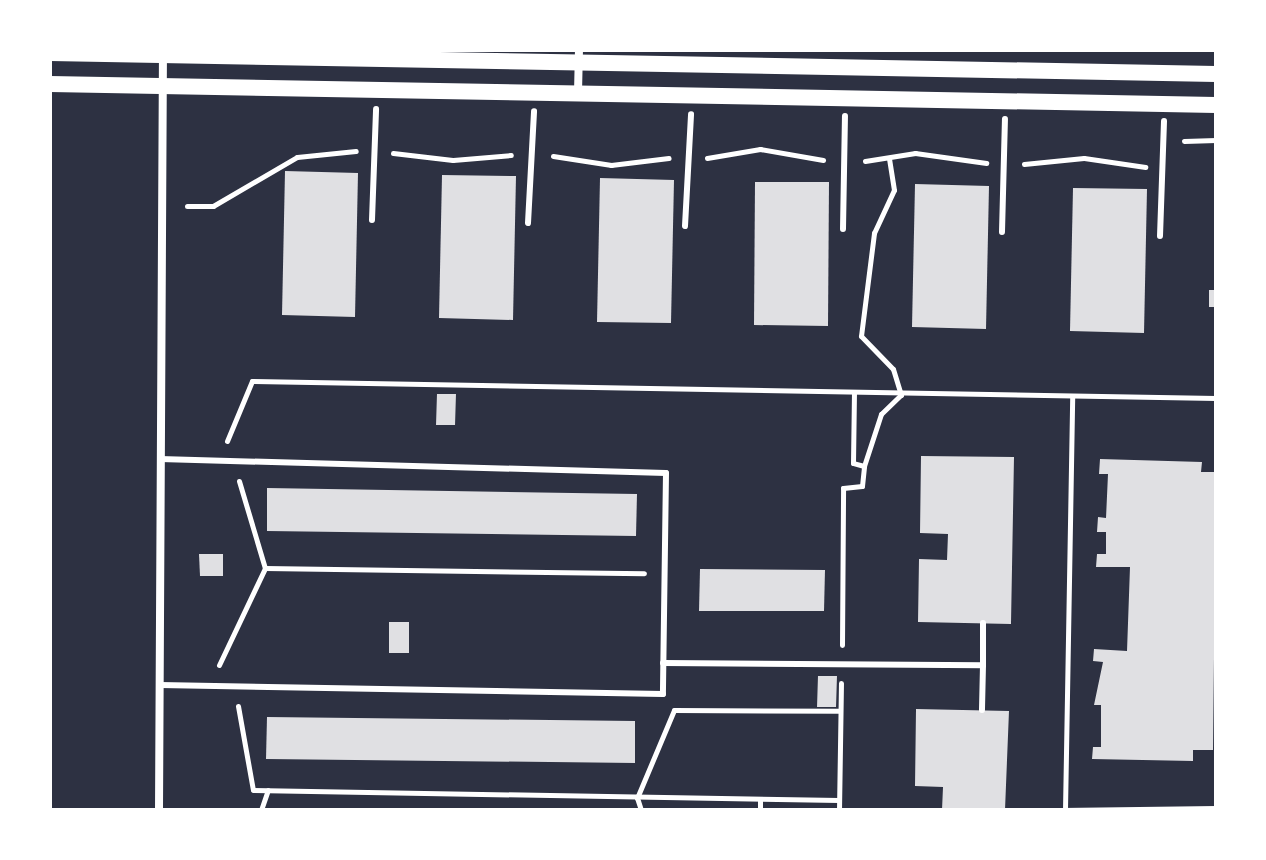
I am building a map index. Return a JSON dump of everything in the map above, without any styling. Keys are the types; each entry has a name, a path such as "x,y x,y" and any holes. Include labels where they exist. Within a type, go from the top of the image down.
{"main road":[{"path":"50,53 579,56 1216,74"},
{"path":"50,84 1216,105"}],"street":[{"path":"159,810 163,54"},
{"path":"578,93 579,56"}],"lane":[{"path":"372,220 376,109"},
{"path":"528,223 534,111"},
{"path":"685,226 691,114"},
{"path":"843,229 845,116"},
{"path":"1002,232 1005,119"},
{"path":"1160,236 1164,121"},
{"path":"160,459 666,473 663,694 160,685"},
{"path":"982,710 983,623"},
{"path":"663,663 983,665"}],"path":[{"path":"889,158 894,190 874,233 861,336 893,369 901,395"},
{"path":"219,461 252,381 901,395 1216,398"},
{"path":"854,393 853,463 864,466"},
{"path":"839,810 843,488 862,486 864,466 881,414 901,395"},
{"path":"1072,396 1063,808 1216,808"},
{"path":"208,686 265,568 233,461"},
{"path":"265,568 665,573"},
{"path":"235,687 253,790 839,800"},
{"path":"641,810 637,798 674,710 840,711"},
{"path":"261,810 268,790"},
{"path":"760,799 760,810"}],"building":[{"path":"285,171 358,173 355,317 282,315"},
{"path":"442,175 516,176 513,320 439,318"},
{"path":"600,178 674,180 671,323 597,322"},
{"path":"755,182 829,182 828,326 754,325"},
{"path":"915,184 989,186 986,329 912,327"},
{"path":"1073,188 1147,189 1144,333 1070,331"},
{"path":"1209,290 1216,290 1216,307 1209,307"},
{"path":"437,394 456,394 455,425 436,425"},
{"path":"921,456 1014,457 1011,624 918,622 919,559 947,560 948,534 920,533"},
{"path":"1100,459 1202,462 1201,472 1216,472 1213,750 1193,750 1193,761 1092,759 1093,747 1101,747 1101,705 1094,705 1103,662 1093,661 1094,649 1127,651 1130,567 1096,567 1097,554 1106,554 1106,532 1097,532 1098,517 1106,518 1108,474 1099,474"},
{"path":"267,488 637,494 636,536 267,531"},
{"path":"199,554 223,554 223,576 200,576"},
{"path":"700,569 825,570 824,611 699,611"},
{"path":"389,622 409,622 409,653 389,653"},
{"path":"818,676 837,676 836,707 817,707"},
{"path":"916,709 1009,711 1005,810 942,810 943,787 915,786"},
{"path":"267,717 635,721 635,763 266,759"}]}
